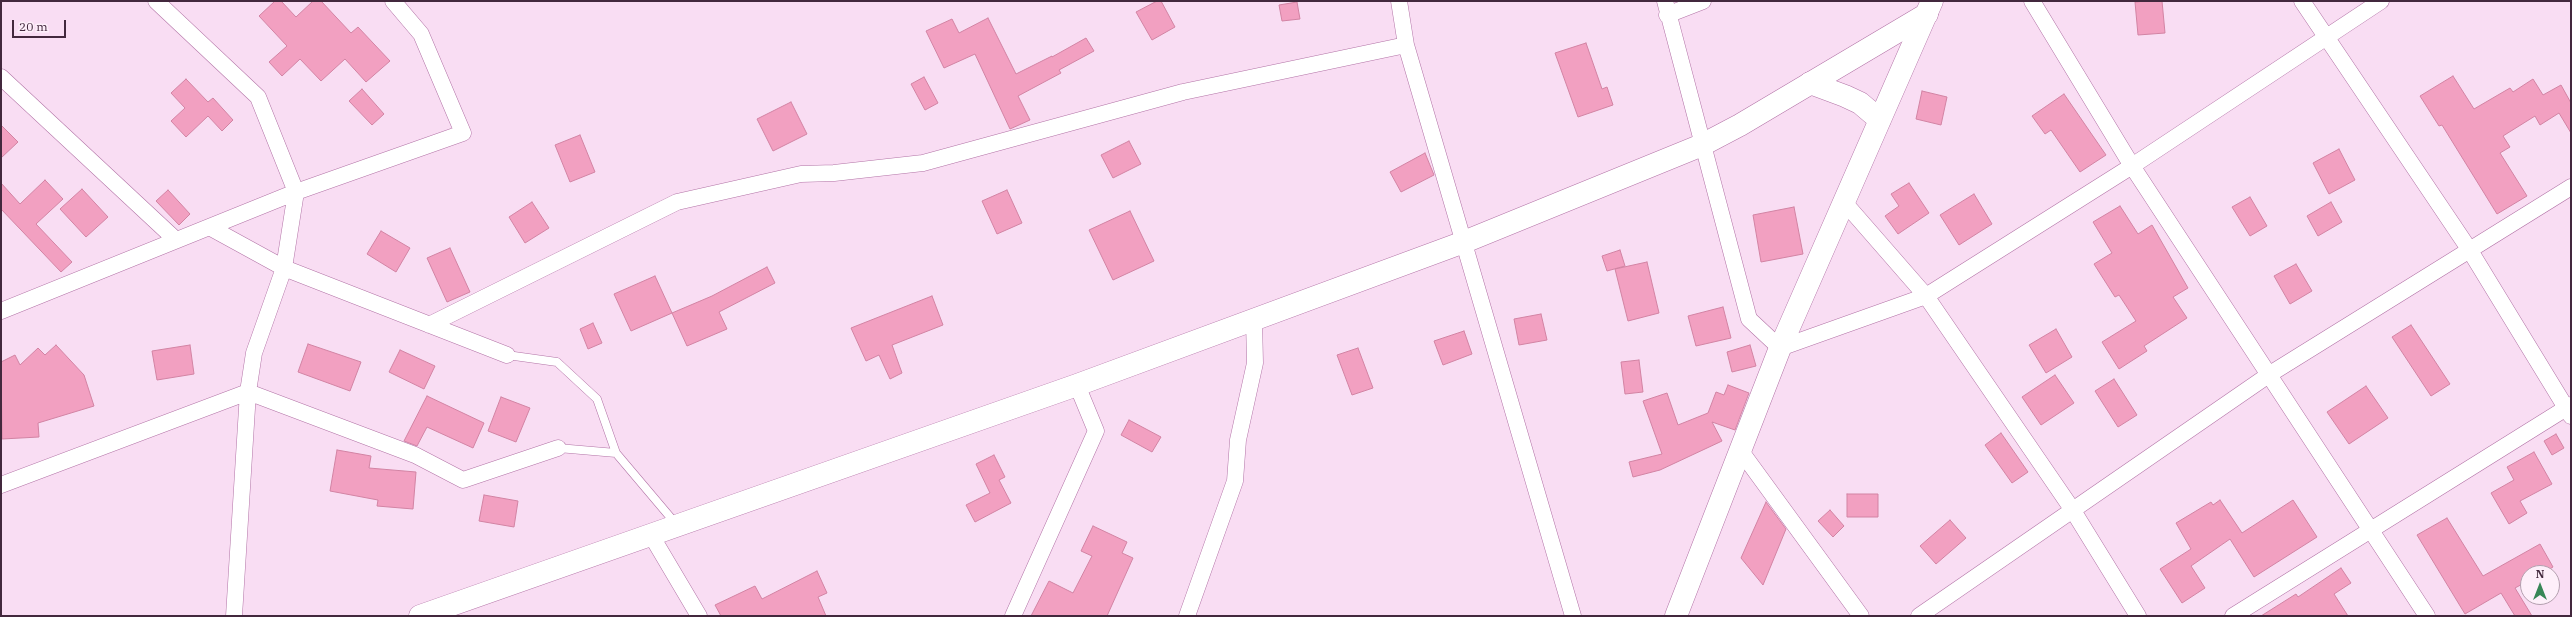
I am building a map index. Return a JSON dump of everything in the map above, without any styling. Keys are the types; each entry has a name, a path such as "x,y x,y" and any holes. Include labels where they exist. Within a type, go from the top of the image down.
{"main road":[{"path":"420,616 1077,385 1464,242 1702,146 1810,83 1929,7"},
{"path":"1676,616 1780,348 1929,7"},
{"path":"1810,83 1860,103 1880,120"}],"street":[{"path":"156,1 258,97 296,192 284,268 254,353 248,392 234,616"},
{"path":"1,311 176,240 211,228 296,192 463,133 421,34 393,1"},
{"path":"1399,1 1406,45 1573,616"},
{"path":"1703,1 1666,8 1749,319 1780,348 1926,296 2132,166 2381,1"},
{"path":"2032,1 2132,166 2270,374 2427,616"},
{"path":"2233,616 2570,410 2469,249 2302,1"},
{"path":"428,325 677,202 801,174 834,173 923,163 1183,92 1406,45"},
{"path":"1,77 176,240"},
{"path":"1919,616 2072,509 2270,374 2571,187"},
{"path":"1844,202 1926,296 2072,509 2138,616"},
{"path":"211,228 284,268 507,355"},
{"path":"1187,616 1235,481 1238,440 1255,363 1254,320"},
{"path":"1013,616 1096,432 1077,385"},
{"path":"1,485 248,392 415,455 463,480 558,448"},
{"path":"1740,450 1860,616"},
{"path":"651,535 700,616"}],"lane":[{"path":"507,355 557,362 597,399 616,453 678,526"},
{"path":"558,448 616,453"}],"building":[{"path":"275,1 281,1 296,17 313,1 321,1 351,33 358,27 390,61 366,82 345,59 321,81 300,59 282,76 269,62 287,46 259,16"},
{"path":"1157,1 1161,1 1175,27 1152,40 1136,12"},
{"path":"2162,1 2165,33 2138,35 2135,2"},
{"path":"1297,2 1300,19 1282,21 1279,5"},
{"path":"988,18 1016,74 1052,57 1086,38 1094,51 1059,70 1061,73 1018,96 1030,120 1010,129 975,54 944,68 926,31 952,19 959,33"},
{"path":"1586,43 1602,89 1607,87 1613,105 1578,117 1555,53"},
{"path":"2453,76 2474,109 2510,88 2513,92 2533,79 2543,95 2561,85 2571,103 2571,133 2559,113 2540,125 2535,116 2503,136 2510,147 2500,153 2527,196 2497,214 2442,125 2439,126 2420,96"},
{"path":"924,77 938,103 925,110 911,84"},
{"path":"186,79 208,102 213,98 233,120 222,131 208,116 186,137 171,121 185,108 171,93"},
{"path":"362,89 384,114 372,125 349,101"},
{"path":"1922,91 1947,97 1941,125 1916,119"},
{"path":"2064,94 2106,155 2080,172 2051,130 2045,134 2032,116"},
{"path":"791,102 807,134 773,151 757,119"},
{"path":"1,125 18,142 1,158"},
{"path":"580,135 595,172 570,182 555,145"},
{"path":"1129,141 1141,164 1113,178 1101,155"},
{"path":"2339,149 2355,180 2329,194 2313,163"},
{"path":"1425,153 1434,175 1401,192 1390,172"},
{"path":"45,180 63,199 36,224 72,262 61,272 1,209 1,183 20,204"},
{"path":"1909,183 1929,213 1898,234 1885,216 1899,206 1891,194"},
{"path":"82,189 108,217 86,237 60,209"},
{"path":"168,190 190,214 179,225 156,201"},
{"path":"1007,190 1022,223 997,234 982,201"},
{"path":"1974,194 1992,224 1959,245 1940,215"},
{"path":"2250,197 2267,226 2250,236 2232,207"},
{"path":"532,202 549,228 525,243 509,217"},
{"path":"2331,202 2342,222 2318,236 2307,216"},
{"path":"2120,206 2138,234 2152,225 2188,288 2173,297 2187,318 2144,346 2147,351 2119,369 2102,342 2136,321 2119,295 2115,297 2094,264 2112,253 2093,222"},
{"path":"1794,207 1803,254 1761,262 1753,215"},
{"path":"1130,211 1154,261 1113,280 1089,230"},
{"path":"381,231 410,248 396,272 367,254"},
{"path":"450,248 470,292 447,302 427,258"},
{"path":"1620,250 1625,266 1607,271 1602,256"},
{"path":"1647,262 1659,313 1628,321 1615,269"},
{"path":"2296,264 2312,291 2290,304 2274,276"},
{"path":"767,267 775,283 719,312 727,329 687,346 672,313 712,296"},
{"path":"655,276 672,313 631,331 614,294"},
{"path":"932,296 943,325 892,345 902,373 890,379 879,355 866,361 851,328"},
{"path":"1723,307 1731,338 1696,346 1688,316"},
{"path":"1541,314 1547,340 1519,345 1514,319"},
{"path":"593,323 602,343 588,349 580,329"},
{"path":"2411,325 2450,384 2431,396 2392,337"},
{"path":"2056,329 2072,357 2046,373 2029,345"},
{"path":"1464,331 1472,354 1443,365 1434,341"},
{"path":"308,344 361,362 350,391 298,372"},
{"path":"56,345 84,375 94,406 38,423 39,437 2,439 1,362 15,355 20,365 38,348 45,355"},
{"path":"190,345 194,374 157,380 152,351"},
{"path":"1750,345 1756,366 1732,372 1727,352"},
{"path":"1358,348 1373,388 1352,395 1337,355"},
{"path":"400,350 435,366 424,389 389,372"},
{"path":"1639,360 1643,392 1625,394 1621,362"},
{"path":"2055,375 2074,403 2041,425 2022,397"},
{"path":"2114,379 2137,415 2118,427 2095,391"},
{"path":"1728,385 1749,393 1735,430 1712,422 1722,441 1660,470 1633,477 1629,462 1662,454 1643,401 1667,393 1678,425 1708,413 1716,392 1724,395"},
{"path":"2366,386 2388,418 2349,444 2327,412"},
{"path":"427,396 484,423 473,448 427,427 417,446 404,441"},
{"path":"501,397 530,408 516,442 488,431"},
{"path":"1129,420 1161,437 1152,452 1121,435"},
{"path":"2001,433 2028,472 2012,483 1985,445"},
{"path":"2556,434 2564,448 2552,455 2544,441"},
{"path":"337,450 371,456 369,468 416,472 413,509 377,506 378,500 330,491"},
{"path":"2534,452 2552,484 2520,501 2527,513 2509,524 2491,493 2514,480 2507,467"},
{"path":"994,455 1005,477 999,480 1011,503 975,522 966,505 990,493 976,464"},
{"path":"1847,494 1878,494 1878,517 1847,517"},
{"path":"484,495 518,501 514,527 479,521"},
{"path":"2220,500 2242,533 2293,500 2317,537 2254,577 2230,539 2191,566 2205,588 2182,603 2160,569 2191,549 2176,523 2211,502 2213,505"},
{"path":"1766,502 1786,529 1763,585 1741,558"},
{"path":"1830,510 1844,526 1833,537 1818,521"},
{"path":"2447,518 2483,576 2540,544 2552,565 2520,565 2520,585 2515,588 2520,596 2520,605 2525,605 2532,616 2515,616 2501,593 2465,614 2417,535"},
{"path":"1950,520 1966,538 1936,564 1920,546"},
{"path":"1093,526 1127,542 1122,553 1133,558 1107,616 1031,616 1049,581 1073,593 1092,556 1081,551"},
{"path":"2341,568 2351,583 2334,594 2348,616 2261,616 2296,594 2298,597"},
{"path":"817,571 827,593 818,597 826,616 721,616 715,605 755,586 762,599"}]}
